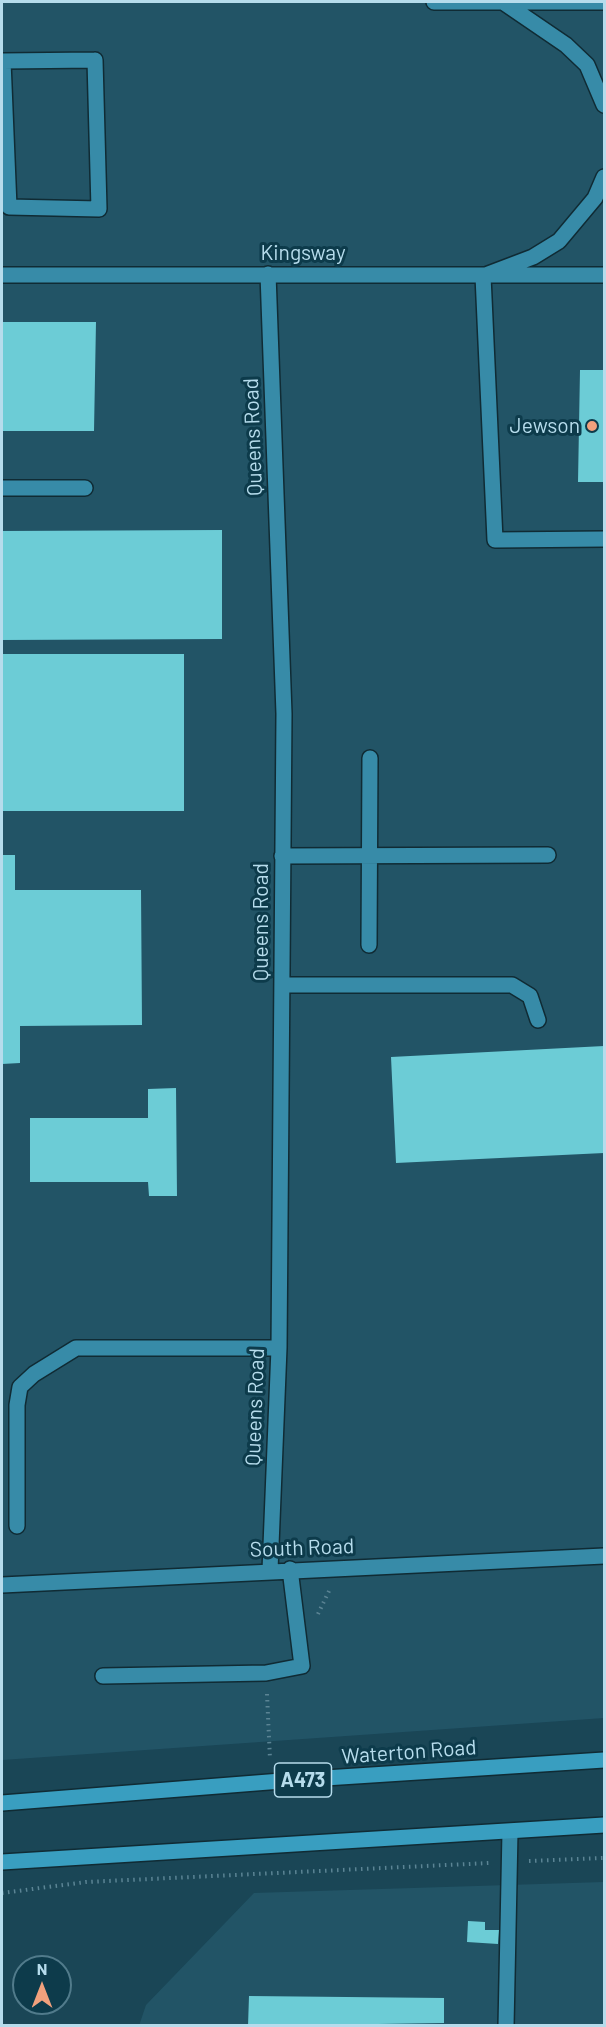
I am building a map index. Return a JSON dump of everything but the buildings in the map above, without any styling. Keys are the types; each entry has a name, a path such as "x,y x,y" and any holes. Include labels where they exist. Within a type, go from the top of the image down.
{"main road":[{"name":"Waterton Road","path":"2,1803 294,1780 604,1760"},
{"path":"2,1862 604,1826"}],"street":[{"path":"434,2 604,2"},
{"path":"503,2 566,45 587,65 599,88 604,105"},
{"path":"95,60 99,209 9,207 2,107 3,61 95,60"},
{"path":"604,177 596,198 559,242 532,257 483,276 495,540 604,539"},
{"name":"Queens Road","path":"268,274 284,714 279,1348 270,1570"},
{"name":"Kingsway","path":"2,275 604,276"},
{"path":"2,488 85,488"},
{"path":"369,945 370,758"},
{"path":"282,856 548,855"},
{"path":"282,985 512,985 530,996 538,1020"},
{"path":"17,1526 17,1405 20,1387 34,1374 76,1348 279,1348"},
{"name":"South Road","path":"2,1585 290,1569 604,1556"},
{"path":"103,1676 266,1672 302,1666 290,1569"},
{"path":"506,2025 510,1832"}],"path":[{"path":"319,1624 318,1613 330,1589 337,1586"},
{"path":"266,1672 270,1759"},
{"path":"2,1893 86,1882 604,1858"}],"shaded area":[{"path":"2,2 604,2 604,1718 2,1760"},
{"path":"604,1882 604,2025 139,2026 146,2005 254,1893"}],"place":[{"name":"Jewson","path":"592,426"}]}
